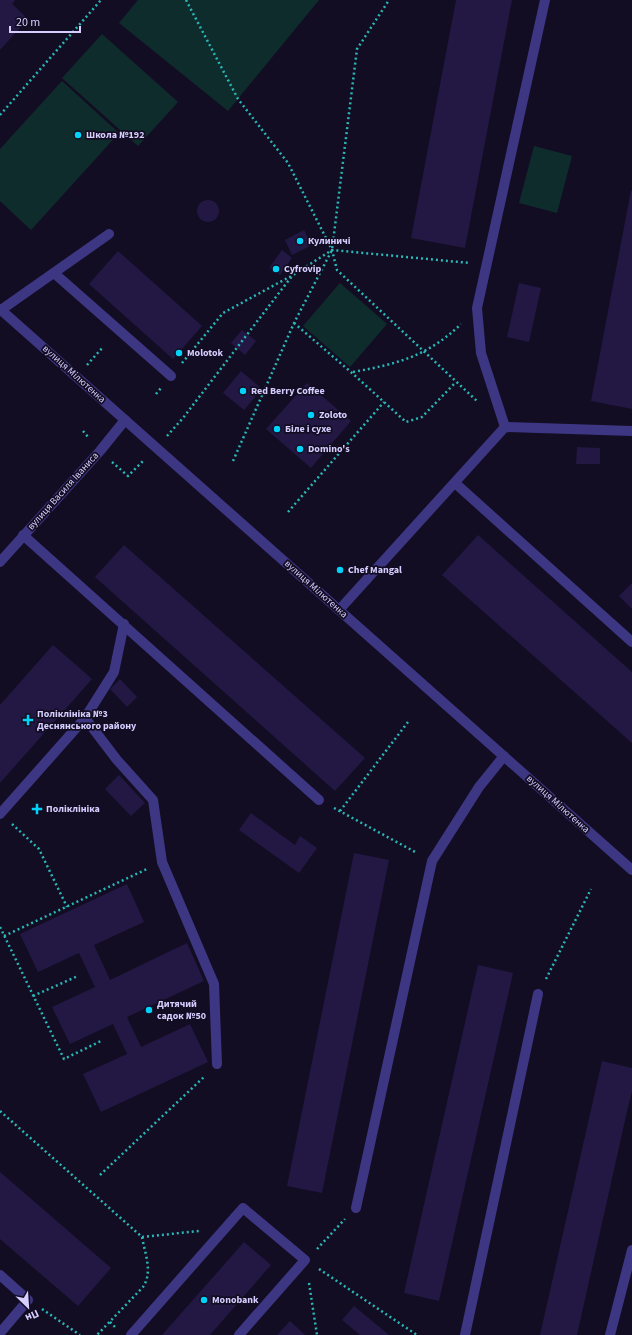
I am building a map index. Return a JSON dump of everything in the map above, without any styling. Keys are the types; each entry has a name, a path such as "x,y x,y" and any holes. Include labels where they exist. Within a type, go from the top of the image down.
{"street":[{"path":"505,427 481,352 477,308 544,0"},
{"path":"0,310 109,234"},
{"path":"54,273 171,376"},
{"name":"вулиця Мілютенка","path":"0,310 632,870"},
{"name":"вулиця Василя Іваниса","path":"0,562 100,451 125,420"},
{"path":"505,427 632,431"},
{"path":"339,610 505,427"},
{"path":"455,483 632,642"},
{"path":"23,535 319,800"},
{"path":"0,814 85,718 114,672 124,624"},
{"path":"85,718 117,760 153,800 162,862 214,984 217,1064"},
{"path":"356,1208 432,861 480,787 504,756"},
{"path":"465,1335 538,994"},
{"path":"131,1335 243,1208 305,1260 239,1335"},
{"path":"610,1335 632,1250"},
{"path":"0,1275 28,1300 0,1333"}],"path":[{"path":"0,115 101,0"},
{"path":"186,0 238,99 288,163 332,250 337,270 484,407"},
{"path":"233,461 294,323 332,250 357,49 389,0"},
{"path":"156,394 223,313 293,275 332,250 487,264"},
{"path":"183,418 293,275"},
{"path":"352,373 387,366 424,352 448,336 477,308"},
{"path":"294,323 406,422 422,417 456,382"},
{"path":"288,512 384,402"},
{"path":"340,811 408,722"},
{"path":"319,800 432,861"},
{"path":"0,814 39,849 67,907"},
{"path":"4,936 162,862"},
{"path":"538,994 591,889"},
{"path":"0,927 64,1059 101,1041"},
{"path":"33,996 78,976"},
{"path":"100,1175 217,1064"},
{"path":"0,1111 142,1237 148,1267 147,1280 97,1335"},
{"path":"305,1260 356,1208"},
{"path":"142,1237 225,1229"},
{"path":"305,1260 317,1335"},
{"path":"305,1260 417,1335"},
{"path":"28,1300 80,1335"}],"green space":[{"path":"138,0 319,0 228,111 119,23"},
{"path":"102,34 178,102 138,146 62,78"},
{"path":"62,81 119,133 31,230 0,201 0,149"},
{"path":"534,146 572,156 557,213 519,203"},
{"path":"340,283 387,324 350,367 303,326"}],"building":[{"path":"0,0 15,0 12,4 28,19 0,50"},
{"path":"456,0 512,0 465,248 411,238"},
{"path":"631,190 632,191 632,409 591,401"},
{"path":"208,200 216,203 219,211 216,219 208,222 200,219 197,211 200,203"},
{"path":"304,230 312,245 292,255 285,240"},
{"path":"282,250 292,258 280,275 269,268"},
{"path":"118,251 202,326 173,359 89,284"},
{"path":"519,283 541,288 529,342 507,337"},
{"path":"242,330 256,341 245,355 231,343"},
{"name":"Red Berry Coffee","path":"241,371 262,389 244,410 223,393"},
{"path":"307,383 351,421 311,468 266,429"},
{"path":"577,447 600,448 600,464 576,464"},
{"path":"478,535 632,672 632,743 442,575"},
{"path":"124,545 365,758 335,791 95,577"},
{"path":"632,583 632,609 619,596"},
{"name":"Поліклініка №3 Деснянського району","path":"53,645 92,679 0,783 0,705"},
{"path":"120,679 137,697 127,707 110,689"},
{"path":"119,775 145,803 131,816 105,789"},
{"path":"251,813 295,845 300,836 317,848 299,873 239,830"},
{"path":"354,853 389,860 322,1193 287,1186"},
{"path":"127,884 144,922 94,945 110,980 187,943 204,981 127,1017 141,1047 190,1024 208,1062 101,1112 83,1074 127,1054 113,1024 70,1044 52,1007 95,987 79,953 38,972 20,934"},
{"path":"478,965 513,973 439,1301 404,1293"},
{"path":"602,1061 632,1068 632,1091 577,1335 540,1335"},
{"path":"0,1172 111,1268 78,1306 0,1239"},
{"path":"244,1242 271,1265 210,1335 162,1335"},
{"path":"354,1306 389,1335 360,1335 342,1320"},
{"path":"290,1321 305,1335 277,1335"}],"place":[{"name":"Школа №192","path":"78,135"},
{"name":"Кулиничі","path":"300,241"},
{"name":"Cyfrovip","path":"276,269"},
{"name":"Molotok","path":"179,353"},
{"name":"Red Berry Coffee","path":"243,391"},
{"name":"Zoloto","path":"311,415"},
{"name":"Біле і сухе","path":"277,429"},
{"name":"Domino's","path":"300,449"},
{"name":"Chef Mangal","path":"340,570"},
{"name":"Поліклініка №3 Деснянського району","path":"28,720"},
{"name":"Поліклініка","path":"37,809"},
{"name":"Дитячий садок №50","path":"149,1010"},
{"name":"Monobank","path":"204,1300"}]}
